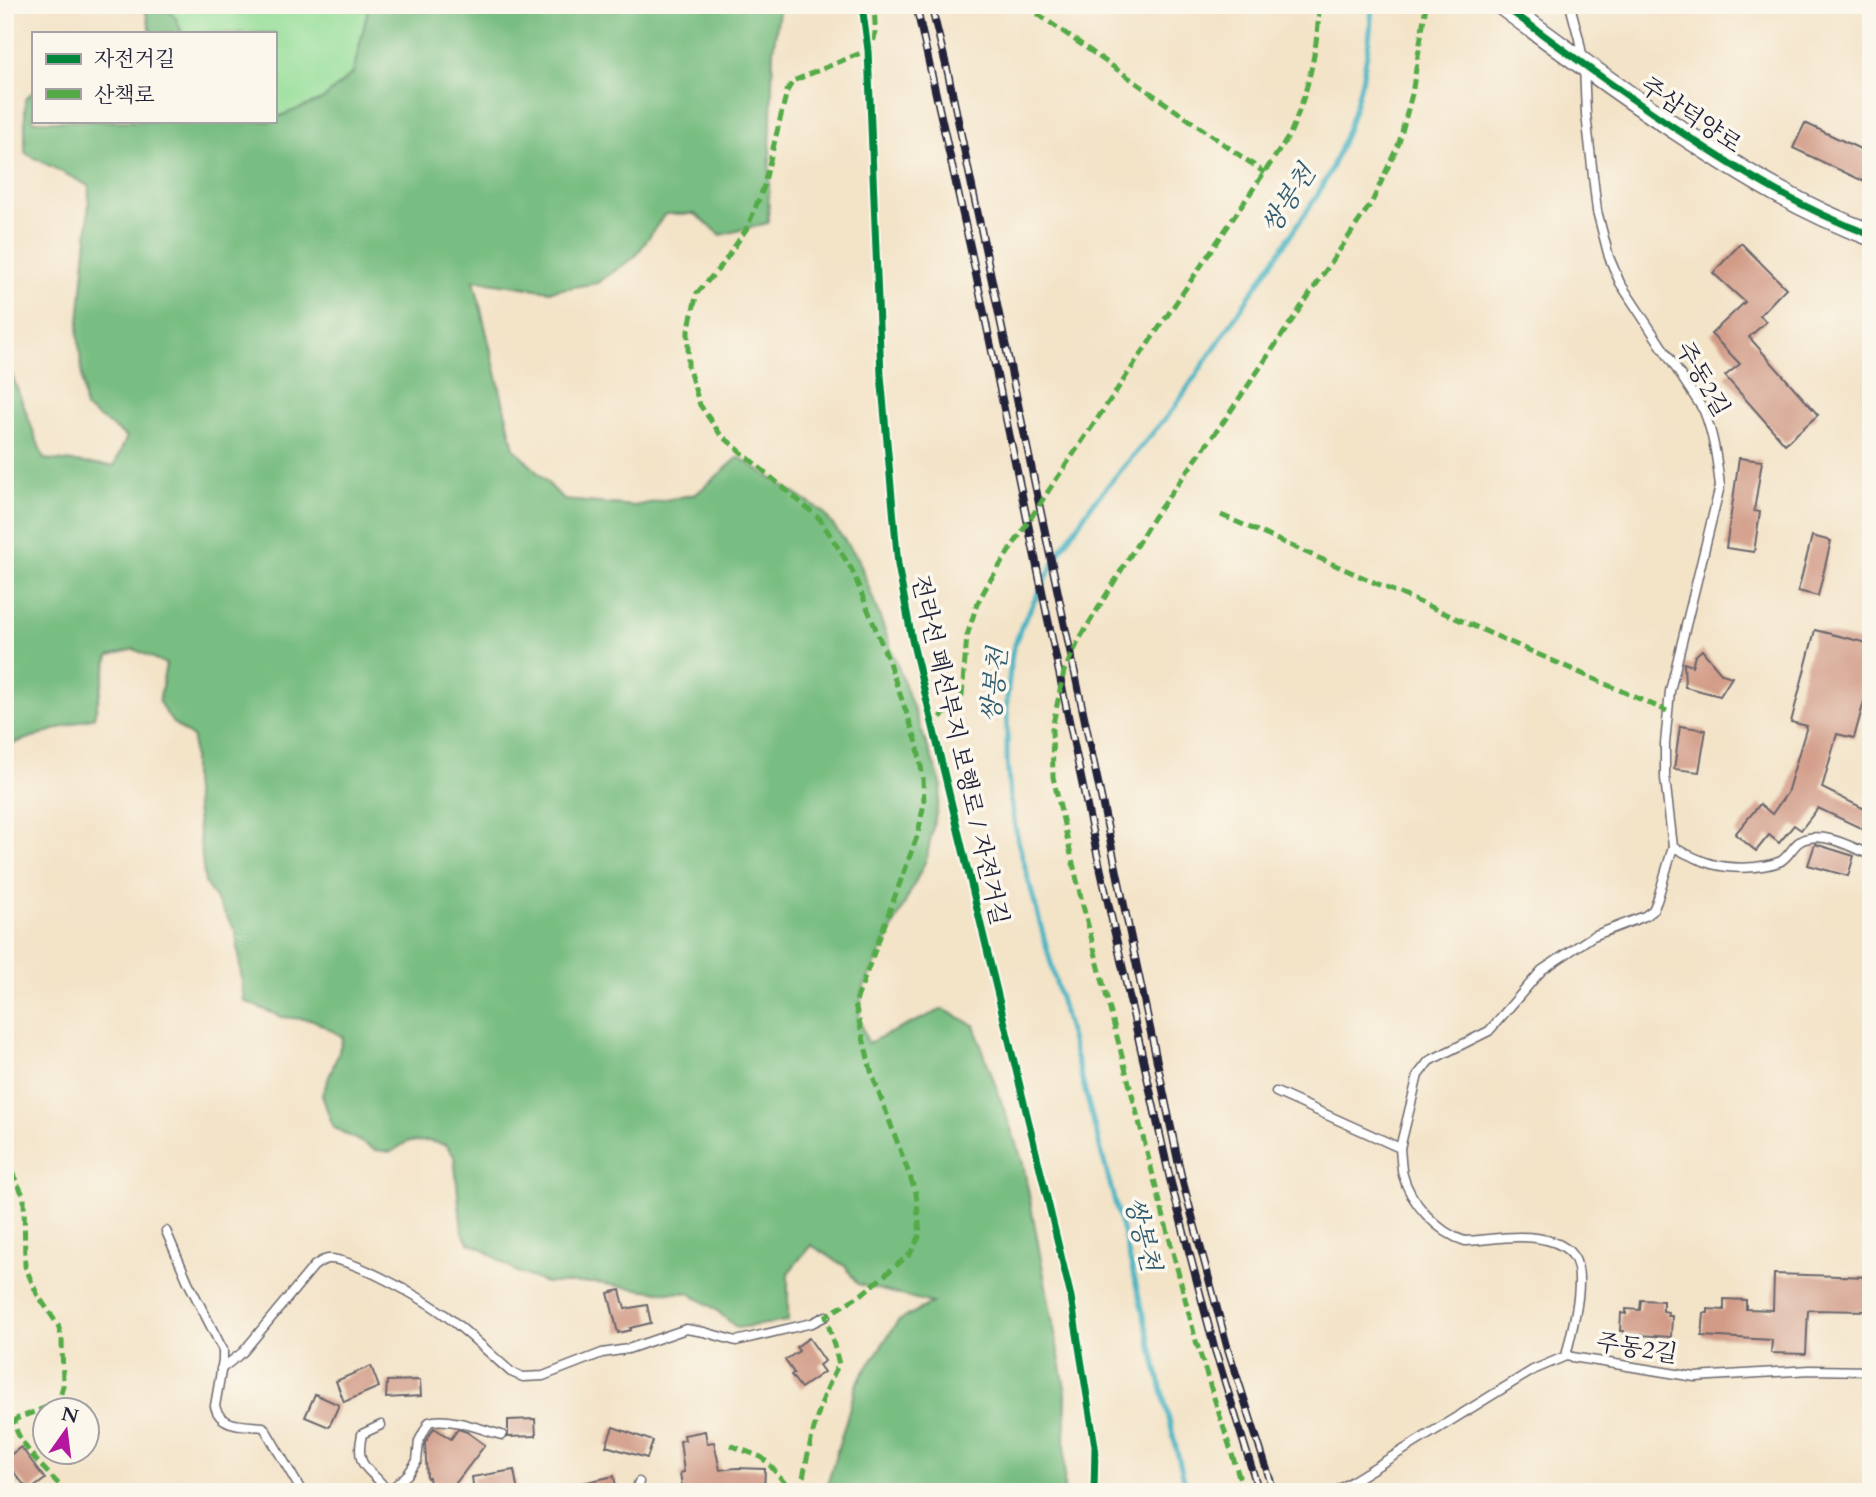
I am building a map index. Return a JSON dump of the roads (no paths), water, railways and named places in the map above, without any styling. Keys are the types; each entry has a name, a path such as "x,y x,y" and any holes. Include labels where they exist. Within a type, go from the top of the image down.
{"street":[{"name":"주삼덕양로","path":"1503,5 1664,121 1742,172 1798,203 1871,235"}],"lane":[{"name":"주동2길","path":"1570,5 1584,65 1586,114 1597,211 1609,257 1620,283 1704,411 1712,430 1717,457 1720,486 1667,711 1665,778 1673,847 1653,909 1634,921 1592,936 1568,952 1542,970 1489,1031 1422,1068 1401,1148 1403,1178 1423,1212 1446,1233 1465,1241 1515,1237 1543,1240 1561,1245 1575,1257 1578,1299 1566,1356 1695,1377 1810,1370 1871,1371"},
{"path":"1673,847 1710,865 1731,868 1776,863 1784,859 1795,845 1809,838 1838,842 1871,855"},
{"path":"1276,1092 1401,1148"},
{"path":"166,1231 188,1282 223,1350 215,1401 216,1412 228,1423 263,1427 302,1492"},
{"path":"221,1369 243,1352 314,1266 329,1259 349,1262 418,1297 444,1315 511,1372 523,1377 543,1376 602,1353 628,1349 687,1329 736,1341 812,1323 826,1316"},
{"path":"1335,1492 1533,1370 1566,1356"},
{"path":"381,1425 362,1434 360,1456 365,1467 380,1479 388,1492 418,1461 419,1441 429,1422 448,1421 502,1435"},
{"path":"635,1492 639,1482"}],"waterway":[{"name":"쌍봉천","path":"1187,1492 1125,1240 1017,837 1007,759 1007,697 1012,653 1021,627 1060,551 1092,504 1174,408 1317,196 1339,151 1356,104 1367,55 1372,5"}],"railway":[{"path":"916,5 970,246 1094,840 1170,1179 1215,1350 1259,1492"},
{"path":"931,5 948,73 1181,1175 1227,1346 1274,1492"}]}
